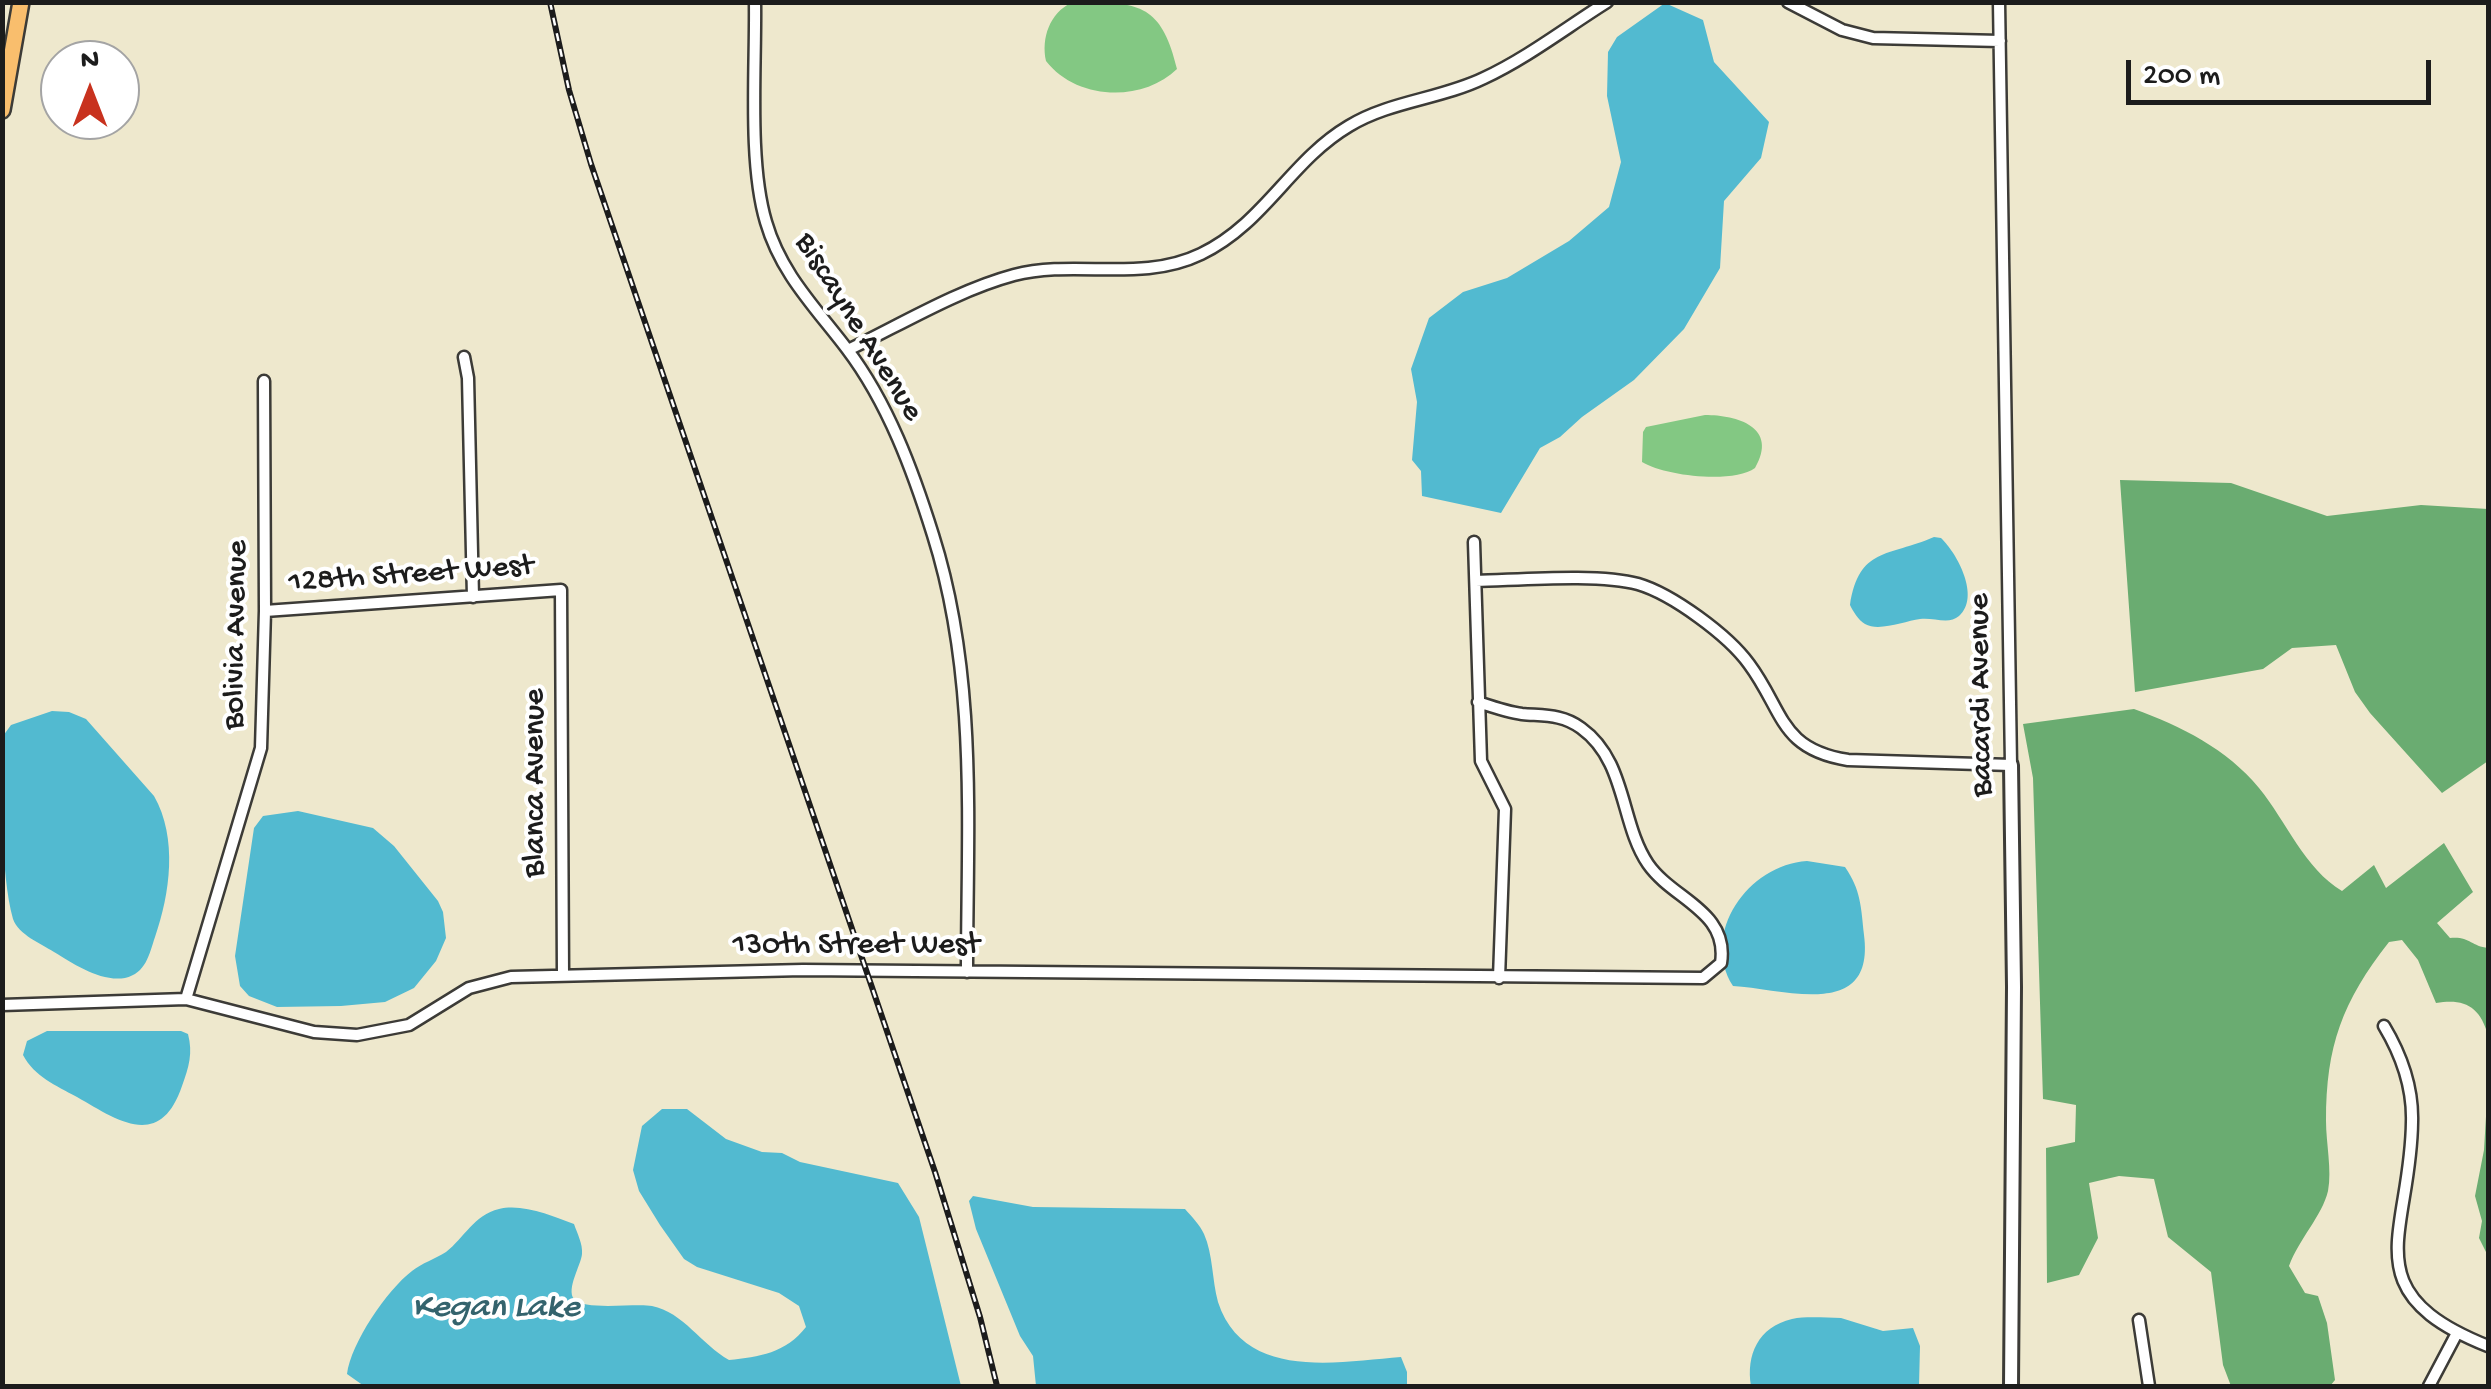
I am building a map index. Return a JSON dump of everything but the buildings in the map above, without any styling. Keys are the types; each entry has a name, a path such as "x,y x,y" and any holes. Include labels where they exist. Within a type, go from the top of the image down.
{"main road":[{"path":"2,110 21,2"}],"street":[{"name":"Biscayne Avenue","path":"755,2 757,172 765,221 782,263 804,298 848,350 880,400 934,536 952,607 968,736 966,972"},
{"path":"848,350 1015,275 1059,268 1144,270 1201,254 1250,223 1308,157 1348,126 1384,109 1485,78 1607,2"},
{"path":"1788,2 1842,30 1873,38 2000,41"},
{"name":"Bacardi Avenue","path":"1999,2 2012,765 2011,1386"},
{"path":"464,357 468,378 473,597"},
{"name":"Bolivia Avenue","path":"186,999 261,748 264,381"},
{"path":"1474,542 1482,760 1505,810 1499,978"},
{"path":"1476,581 1613,580 1662,594 1732,643 1788,731 1804,746 1824,756 2012,765"},
{"name":"128th Street West","path":"265,612 561,590"},
{"name":"Blanca Avenue","path":"561,590 563,975"},
{"name":"130th Street West","path":"2,1005 186,999 314,1032 357,1035 409,1025 469,988 511,977 803,970 1702,978 1721,963 1722,938 1714,924 1647,862 1637,844 1623,790 1600,748 1582,728 1554,714 1526,714 1478,702"},
{"path":"2384,1026 2403,1064 2412,1104 2396,1241 2400,1270 2424,1312 2457,1333 2488,1346"},
{"path":"2140,1320 2149,1386"},
{"path":"2429,1386 2457,1333"}],"green space":[{"path":"1071,3 1112,3 1142,10 1163,29 1177,69 1146,88 1128,92 1091,90 1059,74 1046,61 1046,35 1058,13"},
{"path":"1705,415 1741,421 1758,433 1761,454 1755,468 1716,477 1666,471 1642,462 1646,427"},
{"path":"2120,480 2231,483 2327,516 2421,505 2488,509 2488,761 2442,793 2370,713 2355,692 2336,645 2292,648 2263,669 2135,692"},
{"path":"2134,709 2186,731 2233,762 2259,788 2317,870 2342,891 2374,865 2386,888 2444,843 2473,892 2437,923 2450,938 2462,938 2488,948 2488,1035 2481,1017 2470,1007 2455,1002 2436,1003 2418,960 2402,940 2389,942 2373,964 2340,1026 2327,1094 2328,1191 2289,1266 2305,1293 2318,1296 2327,1323 2335,1380 2330,1386 2231,1386 2223,1365 2211,1272 2168,1237 2154,1179 2119,1176 2089,1183 2098,1238 2079,1275 2047,1283 2046,1148 2075,1142 2076,1105 2043,1099 2033,778 2023,724"},
{"path":"2488,1083 2488,1256 2479,1238 2482,1221 2475,1196 2484,1150"}],"water":[{"path":"1665,3 1703,20 1714,62 1769,122 1761,158 1724,201 1720,268 1684,329 1634,380 1540,448 1501,513 1422,496 1421,471 1412,460 1417,402 1411,369 1429,318 1463,292 1507,278 1569,241 1609,207 1621,162 1607,96 1608,52 1617,37"},
{"path":"1934,537 1947,545 1964,576 1968,598 1959,616 1885,626 1862,622 1850,605 1854,586 1868,563"},
{"path":"52,711 86,719 154,796 162,812 169,848 168,885 151,950 146,962 132,976 116,979 79,967 25,934 13,919 4,854 3,736 11,725"},
{"path":"298,811 373,828 394,846 438,901 446,938 436,961 414,988 385,1002 277,1007 249,996 240,986 235,956 254,828 263,816"},
{"path":"1807,861 1845,867 1854,883 1864,935 1864,962 1855,980 1841,990 1822,994 1733,986 1724,966 1722,945 1726,924 1736,905 1766,875 1786,865"},
{"path":"47,1031 188,1034 188,1066 173,1106 150,1124 136,1124 107,1114 53,1084 33,1069 23,1055 27,1041"},
{"name":"Kegan Lake","path":"662,1109 687,1109 726,1139 762,1152 782,1153 800,1162 898,1183 919,1217 961,1386 364,1386 347,1374 363,1333 402,1280 446,1252 483,1216 508,1208 537,1211 574,1224 582,1254 572,1295 579,1303 663,1309 729,1360 771,1352 790,1343 806,1327 799,1306 779,1293 697,1267 684,1259 639,1191 633,1170 642,1126"},
{"path":"973,1196 1033,1207 1185,1209 1207,1242 1218,1302 1231,1327 1249,1345 1295,1361 1349,1362 1401,1357 1407,1386 1036,1386 1033,1356 1020,1336 976,1229 969,1201"},
{"path":"1798,1318 1841,1318 1883,1331 1913,1328 1920,1346 1919,1386 1751,1386 1753,1353 1771,1328"}],"railway":[{"path":"550,2 569,90 591,164 935,1172 997,1386"}]}
